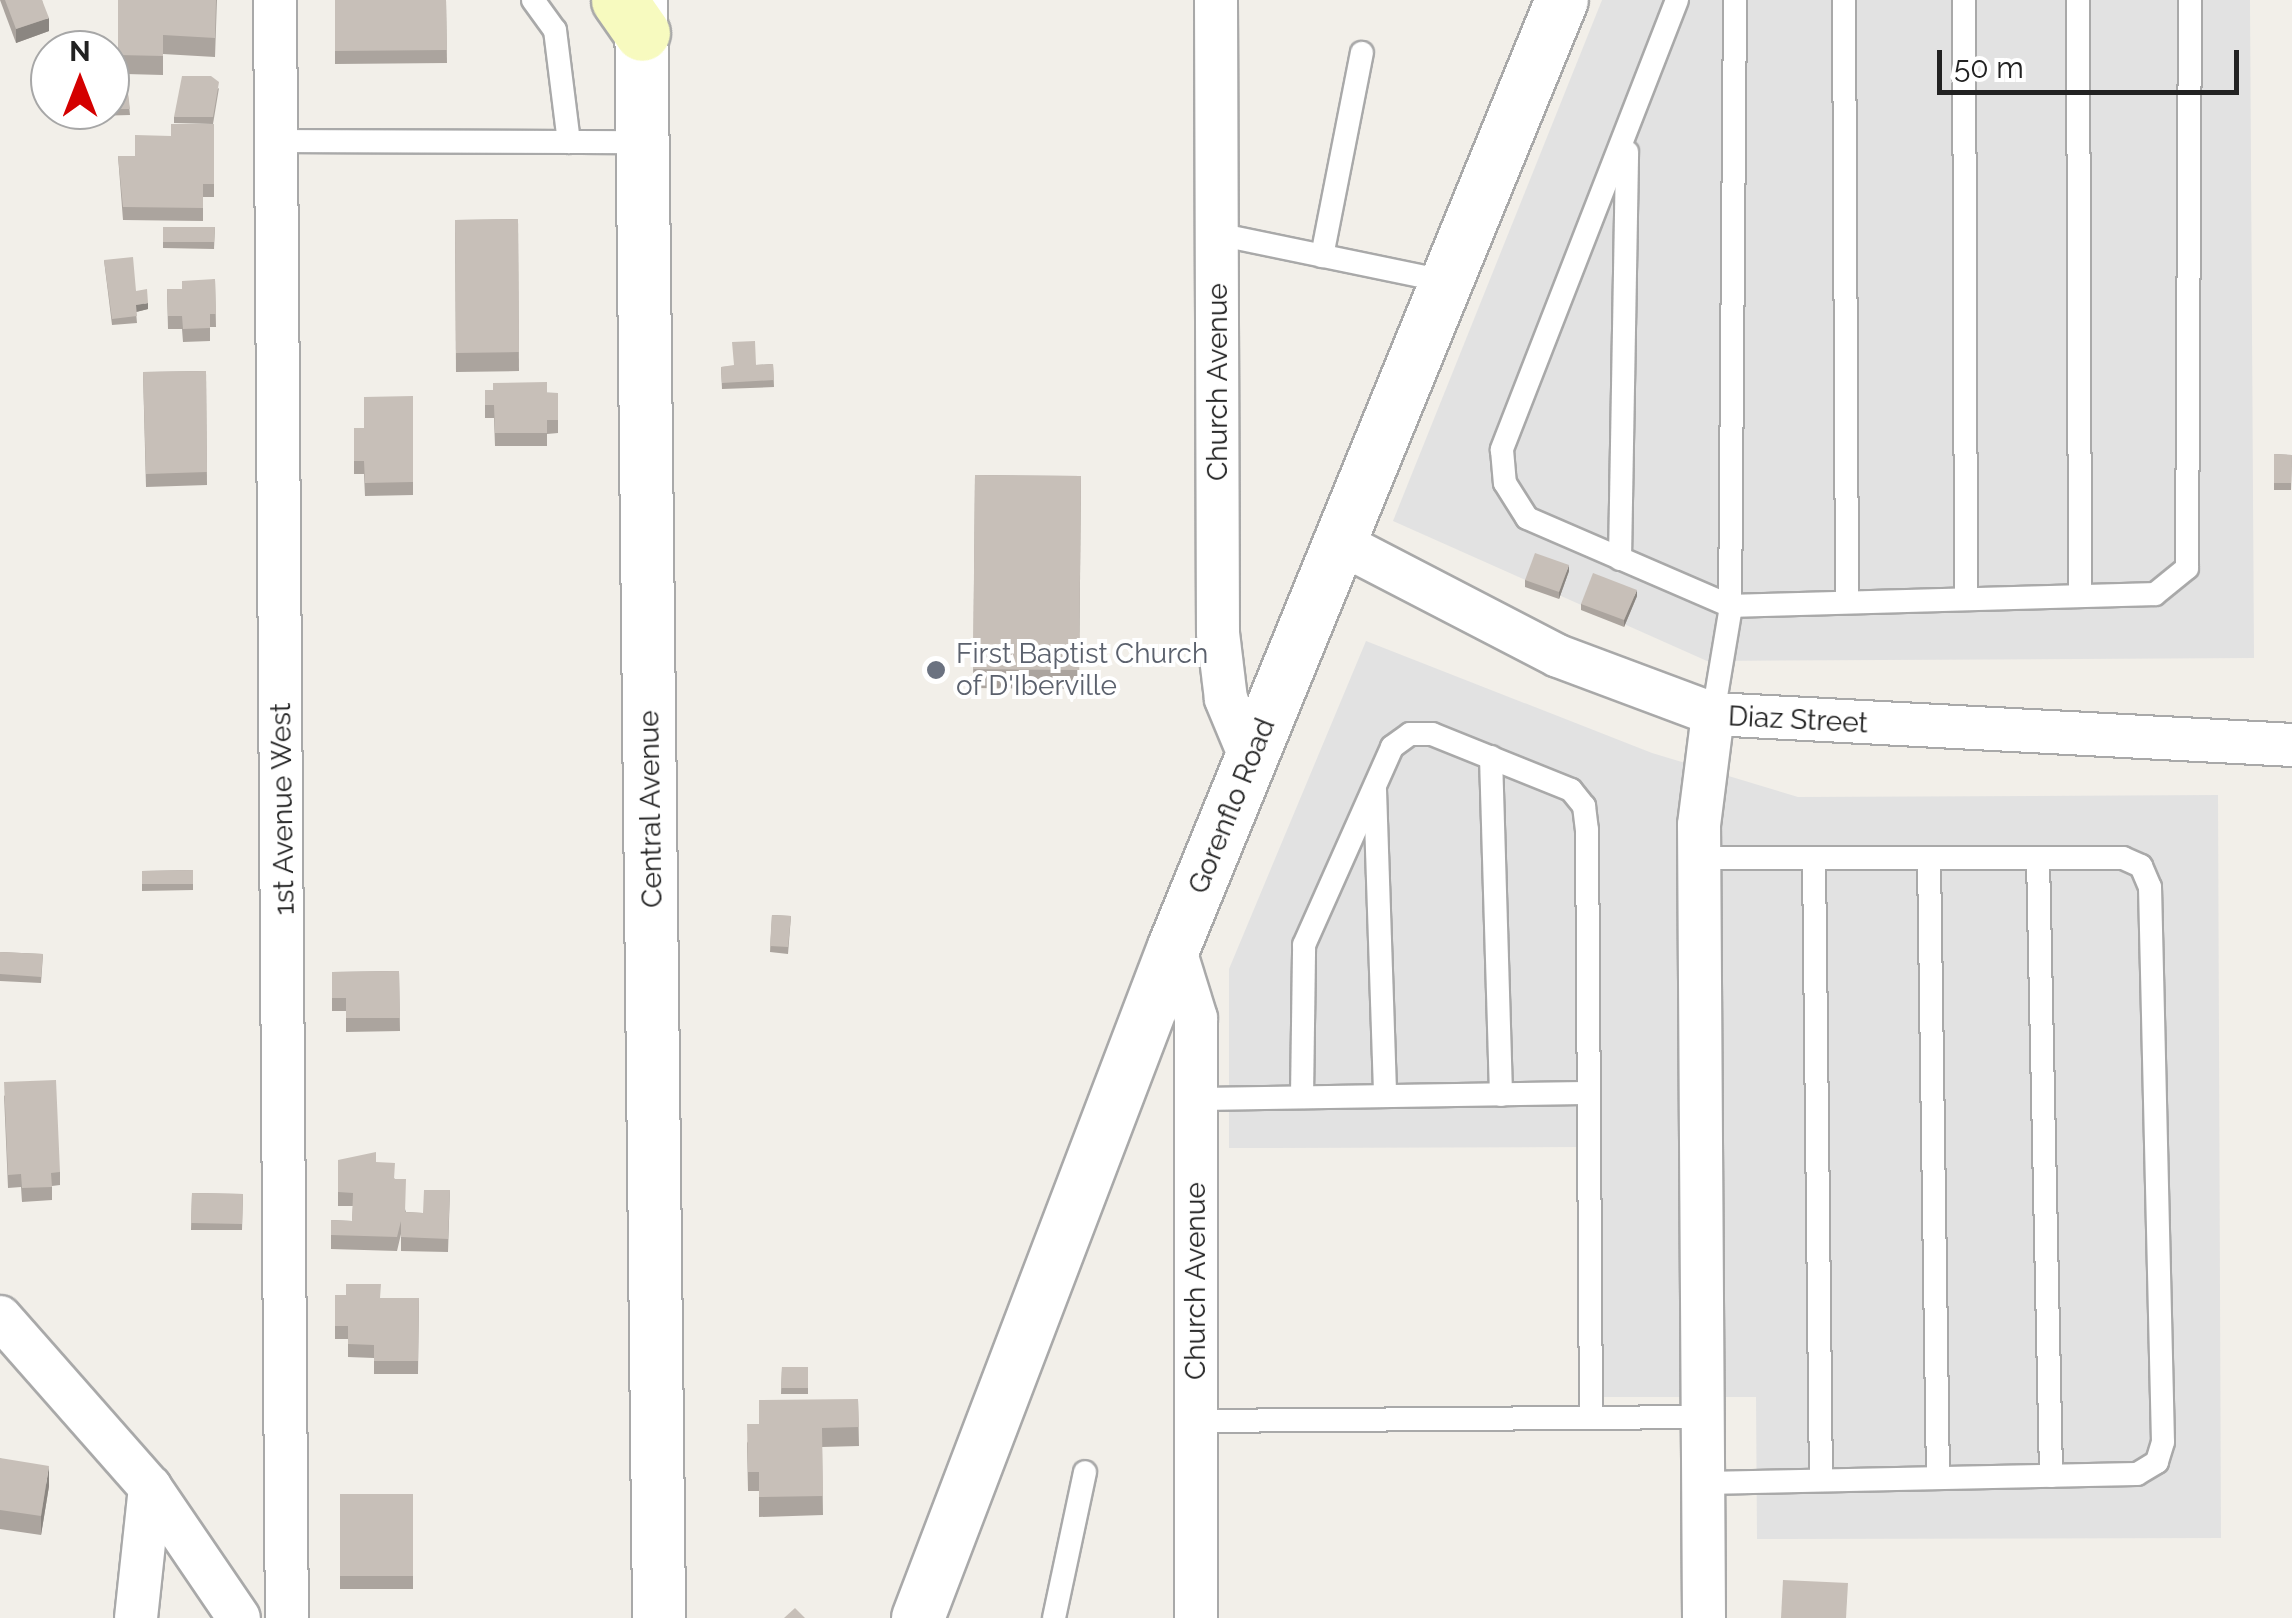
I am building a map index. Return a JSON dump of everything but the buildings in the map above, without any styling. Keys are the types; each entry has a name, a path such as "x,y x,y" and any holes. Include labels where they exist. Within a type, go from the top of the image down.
{"street":[{"name":"1st Avenue West","path":"276,0 287,1618"},
{"name":"Church Avenue","path":"1216,0 1218,633 1226,699 1251,759"},
{"name":"Gorenflo Road","path":"918,1618 1174,947 1562,0"},
{"name":"Central Avenue","path":"634,11 644,142 660,1618"},
{"name":"Diaz Street","path":"1342,544 1558,656 1714,714 2292,745"},
{"path":"1704,1618 1700,858 1714,714"},
{"name":"Church Avenue","path":"1174,947 1196,1018 1196,1618"},
{"path":"0,1317 150,1487 239,1618"},
{"path":"136,1618 150,1487"}],"lane":[{"path":"533,0 555,30 570,142"},
{"path":"1677,0 1627,138 1502,450 1505,483 1526,518 1730,606 2156,594 2188,568 2190,0"},
{"path":"1714,714 1730,606 1735,0"},
{"path":"1844,0 1848,602"},
{"path":"1964,0 1966,599"},
{"path":"2078,0 2080,596"},
{"path":"1322,256 1362,53"},
{"path":"1620,558 1627,138"},
{"path":"276,141 644,142"},
{"path":"1217,234 1448,282"},
{"path":"1302,1098 1304,945 1392,748 1410,734 1432,734 1571,790 1584,806 1591,1417"},
{"path":"1490,758 1501,1095"},
{"path":"1375,784 1385,1096"},
{"path":"1700,858 2123,858 2141,866 2150,887 2163,1442 2157,1462 2137,1474 1704,1483"},
{"path":"1814,858 1820,1480"},
{"path":"1929,858 1938,1478"},
{"path":"2038,858 2050,1476"},
{"path":"1196,1099 1589,1094"},
{"path":"1196,1421 1703,1417"},
{"path":"1054,1618 1085,1472"}],"shaded area":[{"path":"1602,0 2250,0 2254,658 1707,661 1393,521"},
{"path":"1366,641 1652,753 1798,797 2218,795 2221,1538 1757,1539 1756,1397 1579,1397 1578,1147 1229,1148 1229,969"}],"place":[{"name":"First Baptist Church of D'Iberville","path":"936,670"}]}
